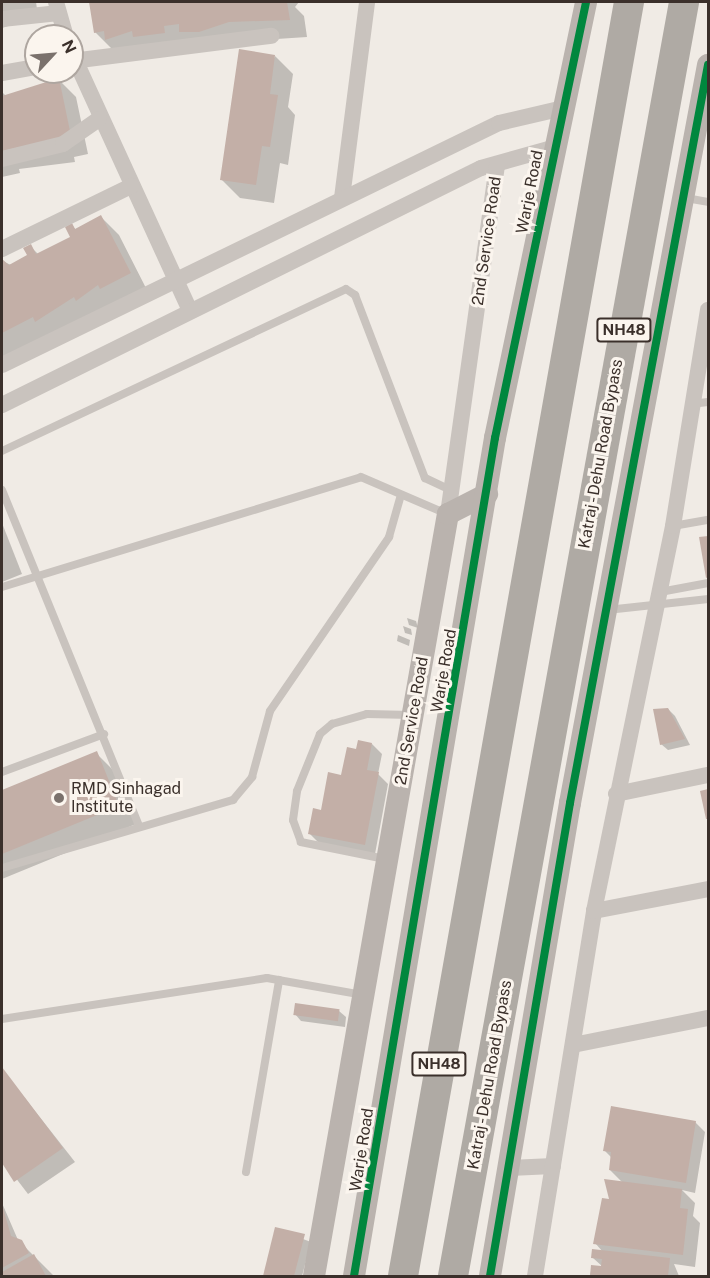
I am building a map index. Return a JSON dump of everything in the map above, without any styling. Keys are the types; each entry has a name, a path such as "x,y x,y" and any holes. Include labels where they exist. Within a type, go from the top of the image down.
{"highway":[{"name":"NH48","path":"403,1276 514,654 581,248 629,2"},
{"name":"Katraj - Dehu Road Bypass","path":"453,1276 684,2"}],"street":[{"path":"342,198 367,2"},
{"name":"Warje Road","path":"354,1276 487,494 552,148 586,2"},
{"path":"2,19 57,7 62,24"},
{"path":"84,57 271,36"},
{"path":"490,1276 607,610 697,200 708,64"},
{"path":"2,73 24,69"},
{"path":"84,84 131,186 178,278 189,309"},
{"path":"2,365 499,123 563,108"},
{"path":"2,159 63,144 99,119"},
{"path":"2,405 189,309 497,164 552,148"},
{"name":"2nd Service Road","path":"314,1276 448,514 497,164"},
{"path":"2,249 131,186"},
{"path":"535,1276 594,911 616,794 673,526 689,404 708,312"},
{"path":"448,514 487,494"},
{"path":"616,794 708,776"},
{"path":"594,911 708,889"},
{"path":"573,1045 708,1018"},
{"path":"510,1168 553,1166"}],"lane":[{"path":"2,451 346,289 355,295 425,478 451,490"},
{"path":"689,404 708,402"},
{"path":"2,587 39,573 361,477 399,498 448,514"},
{"path":"2,490 39,573 139,825"},
{"path":"2,868 139,825 219,807 244,790 270,711 389,537 399,498"},
{"path":"673,526 708,520"},
{"path":"607,610 658,599 708,583"},
{"path":"658,599 708,599"},
{"path":"387,859 301,842 292,820 297,791 320,734 332,724 367,714 413,715"},
{"path":"2,772 104,734"},
{"path":"2,1018 279,980 364,995"},
{"path":"246,1173 279,980"}],"building":[{"path":"89,2 287,2 290,20 229,22 199,32 179,32 179,24 164,26 165,33 133,37 132,31 105,40 104,31 94,33"},
{"path":"239,49 275,55 270,94 278,95 270,147 262,146 256,185 220,180"},
{"path":"40,84 60,84 71,136 2,151 2,96"},
{"path":"101,215 131,273 100,289 98,285 76,301 74,297 35,322 33,317 2,333 2,259 9,265 27,255 23,248 31,244 36,254 70,237 65,227 72,223 75,229"},
{"path":"708,536 708,577 706,578 699,537"},
{"path":"668,708 685,739 660,745 653,709"},
{"path":"358,740 372,743 367,770 379,772 365,845 308,834 313,808 321,810 328,772 341,775 347,747 356,749"},
{"name":"RMD Sinhagad Institute","path":"97,751 119,806 2,854 2,790"},
{"path":"708,789 708,819 706,819 700,791"},
{"path":"295,1003 340,1009 338,1021 293,1015"},
{"path":"2,1067 63,1148 14,1182 2,1163"},
{"path":"611,1106 696,1121 686,1183 609,1170 611,1152 603,1151"},
{"path":"604,1179 682,1189 680,1208 688,1209 683,1255 593,1244 602,1198 609,1199"},
{"path":"2,1204 11,1236 22,1240 29,1253 2,1268"},
{"path":"275,1227 305,1234 294,1276 263,1276"},
{"path":"592,1249 670,1258 668,1276 590,1276 591,1265 601,1266 602,1259 591,1258"},
{"path":"34,1254 46,1276 2,1276 2,1272"}],"cycle path":[{"path":"354,1276 495,438 586,2"},
{"path":"490,1276 570,803 708,65"}],"place":[{"name":"RMD Sinhagad Institute","path":"59,798"}]}
